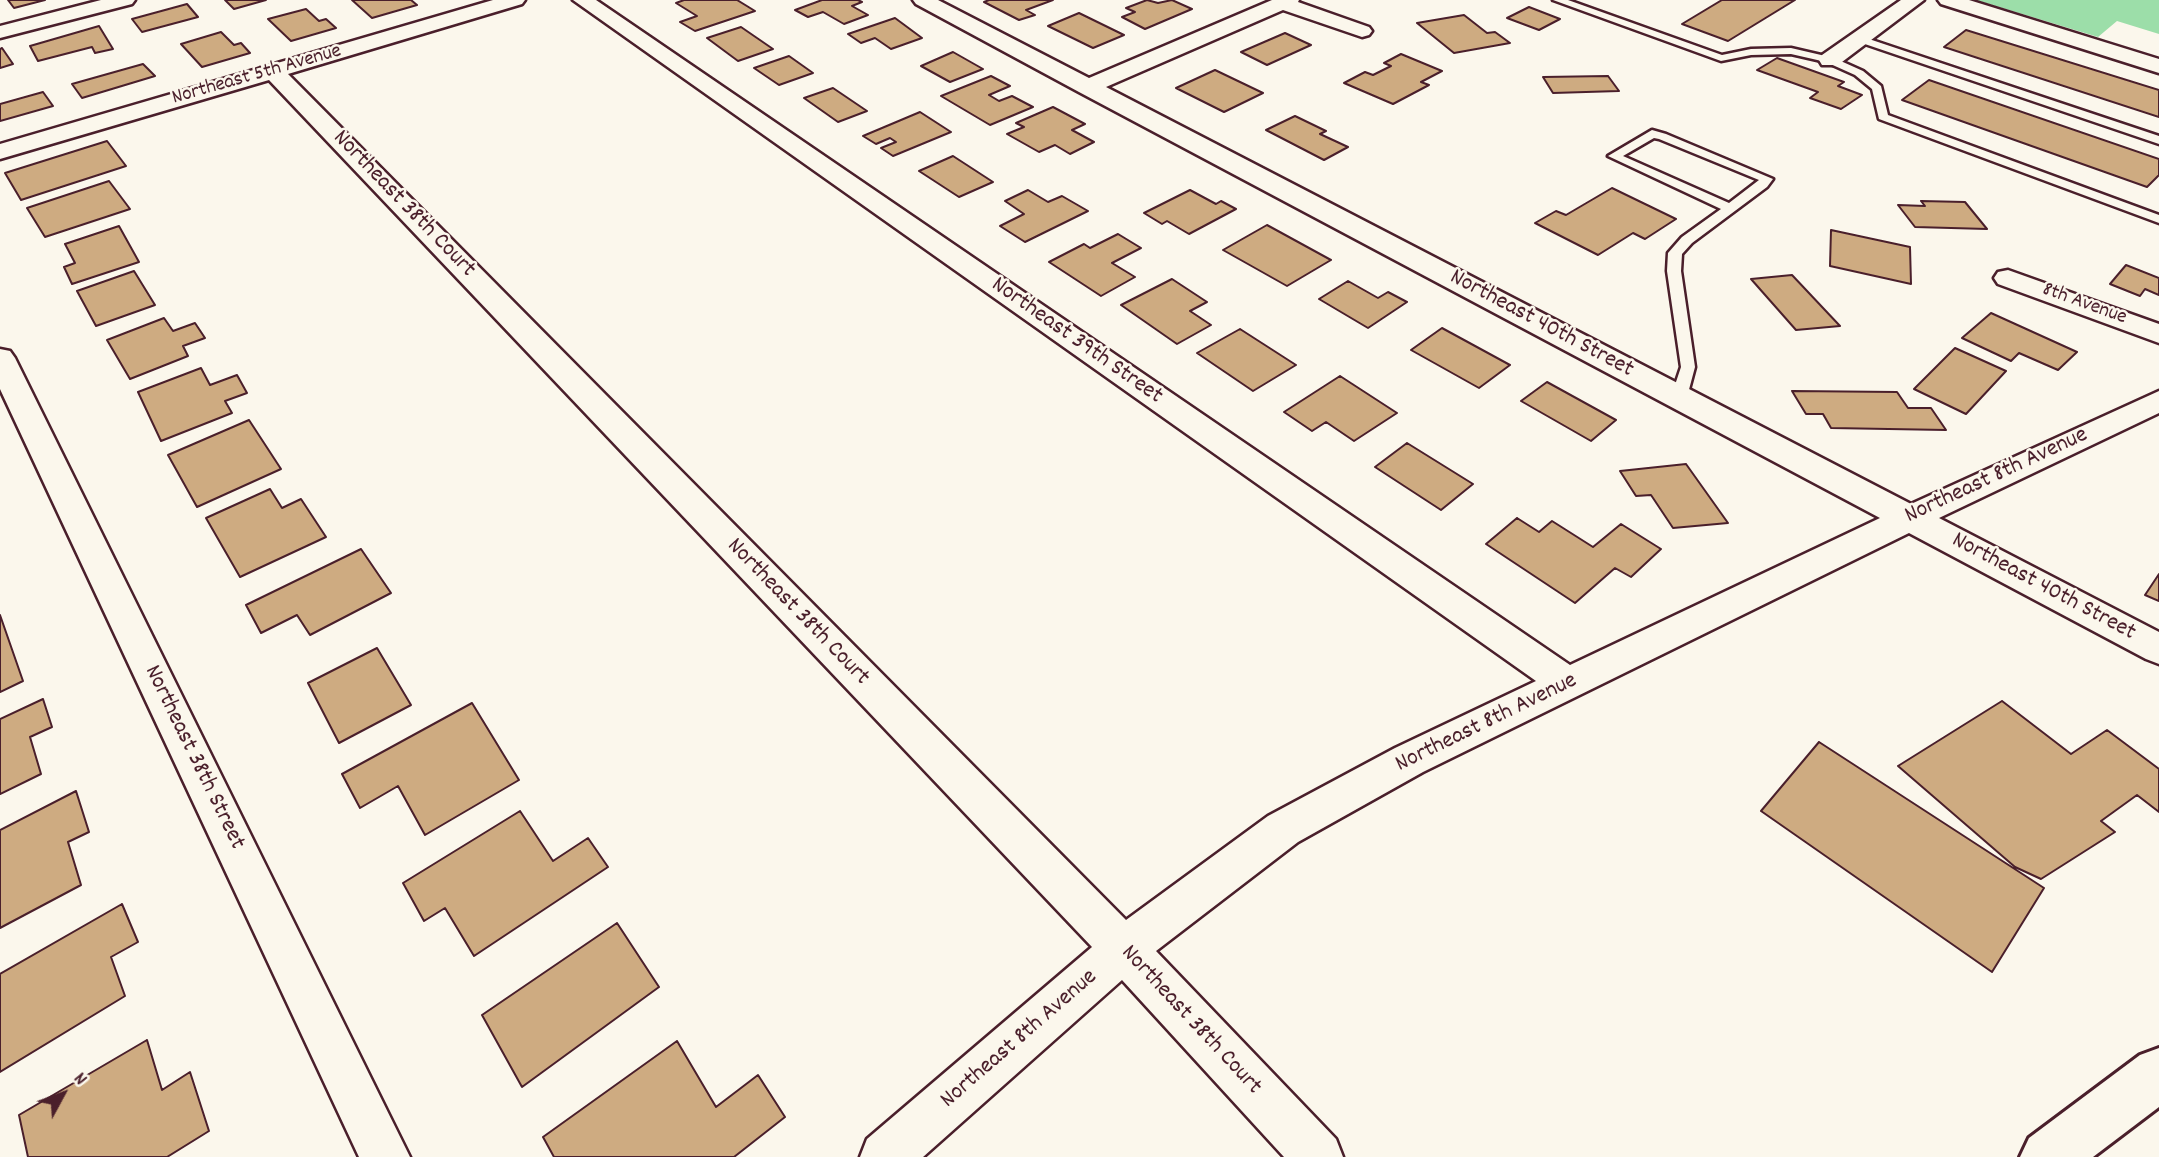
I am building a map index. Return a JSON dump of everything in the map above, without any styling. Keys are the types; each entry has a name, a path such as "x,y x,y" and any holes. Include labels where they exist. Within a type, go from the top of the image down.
{"main road":[{"path":"2048,1157 2159,1074"}],"street":[{"path":"0,32 125,0"},
{"name":"Northeast 5th Avenue","path":"0,152 514,0"},
{"name":"Northeast 39th Street","path":"583,0 1569,684"},
{"name":"Northeast 40th Street","path":"923,0 2159,649"},
{"path":"1830,60 1914,0"},
{"path":"1921,0 1947,0 2159,66"},
{"path":"1087,87 1286,1 1362,31"},
{"name":"Northeast 38th Court","path":"273,71 1124,949 1318,1157"},
{"name":"8th Avenue","path":"2008,278 2159,334"},
{"name":"Northeast 38th Street","path":"0,358 385,1157"},
{"name":"Northeast 8th Avenue","path":"885,1157 1124,949 1283,829 1409,760 2159,401"}],"lane":[{"path":"1558,0 1721,58 1751,52 1791,51 1830,60 1859,73 1877,88 1883,117 2159,219"},
{"path":"1860,39 2159,140"},
{"path":"1679,397 1688,368 1674,271 1675,253 1687,240 1730,208 1767,179 1662,135 1652,134 1614,156 1730,208"}],"green space":[{"path":"1976,0 2159,0 2159,34 2117,21 2098,37"}],"building":[{"path":"8,0 45,0 14,8"},
{"path":"225,0 266,0 234,9"},
{"path":"352,0 411,0 417,5 372,18"},
{"path":"684,0 737,0 755,11 695,31 680,22 697,16 676,3"},
{"path":"822,0 858,0 862,2 852,6 868,15 844,24 823,12 808,17 795,10"},
{"path":"1053,0 1026,10 1035,15 1019,20 984,2"},
{"path":"1147,0 1158,3 1172,0 1192,9 1145,29 1122,17 1135,12 1126,8"},
{"path":"1722,0 1795,0 1728,41 1682,24"},
{"path":"187,4 198,17 142,32 132,19"},
{"path":"1529,7 1560,19 1539,30 1507,18"},
{"path":"306,9 319,21 326,19 336,28 291,41 268,19"},
{"path":"1079,13 1124,35 1093,48 1048,26"},
{"path":"1464,15 1487,33 1495,32 1510,43 1454,53 1417,23"},
{"path":"895,18 922,38 891,49 875,38 861,43 848,34"},
{"path":"99,26 113,49 95,53 92,47 38,61 30,46"},
{"path":"741,27 773,49 738,61 707,38"},
{"path":"1966,30 2159,90 2159,117 1944,47"},
{"path":"221,32 234,45 241,43 250,53 202,67 181,44"},
{"path":"1285,33 1311,45 1267,65 1241,52"},
{"path":"2,48 13,64 0,68 0,49"},
{"path":"953,52 983,69 950,82 921,66"},
{"path":"1401,54 1442,71 1421,82 1429,85 1393,104 1344,83 1365,72 1373,75 1391,66 1384,63"},
{"path":"789,56 813,73 779,85 754,68"},
{"path":"1777,58 1844,82 1838,86 1862,95 1841,109 1810,98 1818,92 1757,70"},
{"path":"143,64 155,76 82,98 72,84"},
{"path":"1215,70 1263,93 1224,112 1176,88"},
{"path":"991,76 1010,86 989,95 999,101 1012,96 1033,107 990,125 941,96"},
{"path":"1608,76 1619,91 1553,93 1543,77"},
{"path":"1929,80 2159,159 2159,175 2147,187 1902,100"},
{"path":"833,88 867,111 838,122 804,98"},
{"path":"43,92 53,106 0,121 0,104"},
{"path":"1053,107 1085,124 1072,130 1094,142 1070,154 1055,145 1039,152 1007,134 1024,127 1016,123"},
{"path":"920,112 951,132 893,156 881,148 896,142 890,138 876,144 863,136"},
{"path":"1295,116 1326,131 1320,134 1348,147 1324,160 1266,130"},
{"path":"107,141 126,166 21,200 5,173"},
{"path":"953,156 993,182 959,197 919,171"},
{"path":"109,181 130,209 45,237 27,208"},
{"path":"1612,188 1676,219 1645,239 1633,233 1598,255 1535,223 1556,211 1566,215"},
{"path":"1028,190 1048,202 1062,196 1088,211 1025,242 1000,226 1024,214 1005,201"},
{"path":"1190,190 1216,204 1221,201 1236,209 1189,234 1167,221 1162,224 1144,213"},
{"path":"1921,201 1965,202 1987,229 1915,227 1898,205 1925,206"},
{"path":"1267,225 1331,260 1287,286 1223,250"},
{"path":"119,226 139,262 72,284 64,267 75,263 65,244"},
{"path":"1831,230 1910,247 1911,284 1830,266"},
{"path":"1118,234 1141,248 1112,263 1135,277 1101,296 1049,262 1084,244 1090,248"},
{"path":"2126,265 2159,278 2159,295 2145,289 2140,296 2110,284"},
{"path":"134,271 155,305 96,326 77,291"},
{"path":"1792,275 1840,326 1796,330 1751,279"},
{"path":"1172,279 1207,302 1190,311 1211,325 1177,344 1121,305"},
{"path":"1348,281 1378,298 1388,292 1407,302 1368,328 1319,299"},
{"path":"1991,313 2077,352 2058,370 2019,353 2011,361 1962,338"},
{"path":"164,318 173,331 195,323 205,338 183,346 188,356 130,379 107,340"},
{"path":"1442,328 1510,365 1479,388 1411,350"},
{"path":"1240,329 1296,365 1253,391 1197,353"},
{"path":"1955,348 2006,371 1966,414 1914,389"},
{"path":"201,368 210,385 237,375 247,393 225,401 232,413 161,441 138,392"},
{"path":"1340,376 1397,413 1354,441 1326,422 1312,431 1284,412"},
{"path":"1547,382 1616,420 1591,441 1521,401"},
{"path":"1792,391 1897,392 1908,408 1931,408 1946,430 1831,428 1823,414 1806,414"},
{"path":"249,420 281,469 197,507 168,455"},
{"path":"1407,443 1473,484 1441,510 1375,467"},
{"path":"1686,464 1728,523 1673,528 1651,495 1636,496 1620,471"},
{"path":"270,489 282,508 301,499 326,537 240,577 206,518"},
{"path":"1517,518 1539,532 1552,521 1593,547 1621,524 1661,549 1631,577 1615,568 1575,603 1486,544"},
{"path":"361,549 391,593 310,635 297,615 261,633 246,605"},
{"path":"2159,574 2159,601 2145,595"},
{"path":"0,615 23,681 0,692"},
{"path":"377,648 411,705 339,743 308,683"},
{"path":"43,699 52,727 30,737 41,774 0,794 0,719"},
{"path":"2002,701 2071,754 2107,730 2159,769 2159,812 2137,795 2101,821 2115,832 2041,879 2015,867 1898,766"},
{"path":"472,703 519,780 425,835 398,786 360,808 342,774"},
{"path":"1819,742 2044,888 1992,972 1761,811"},
{"path":"76,791 89,832 68,842 81,885 0,928 0,830"},
{"path":"520,811 553,861 588,838 608,867 474,956 445,908 424,921 403,883"},
{"path":"122,904 138,942 111,957 125,996 0,1072 0,974"},
{"path":"617,923 659,987 522,1087 482,1015"},
{"path":"147,1040 162,1090 190,1072 209,1131 167,1157 28,1157 19,1115"},
{"path":"677,1041 716,1107 758,1075 785,1117 734,1157 554,1157 543,1137"}]}
